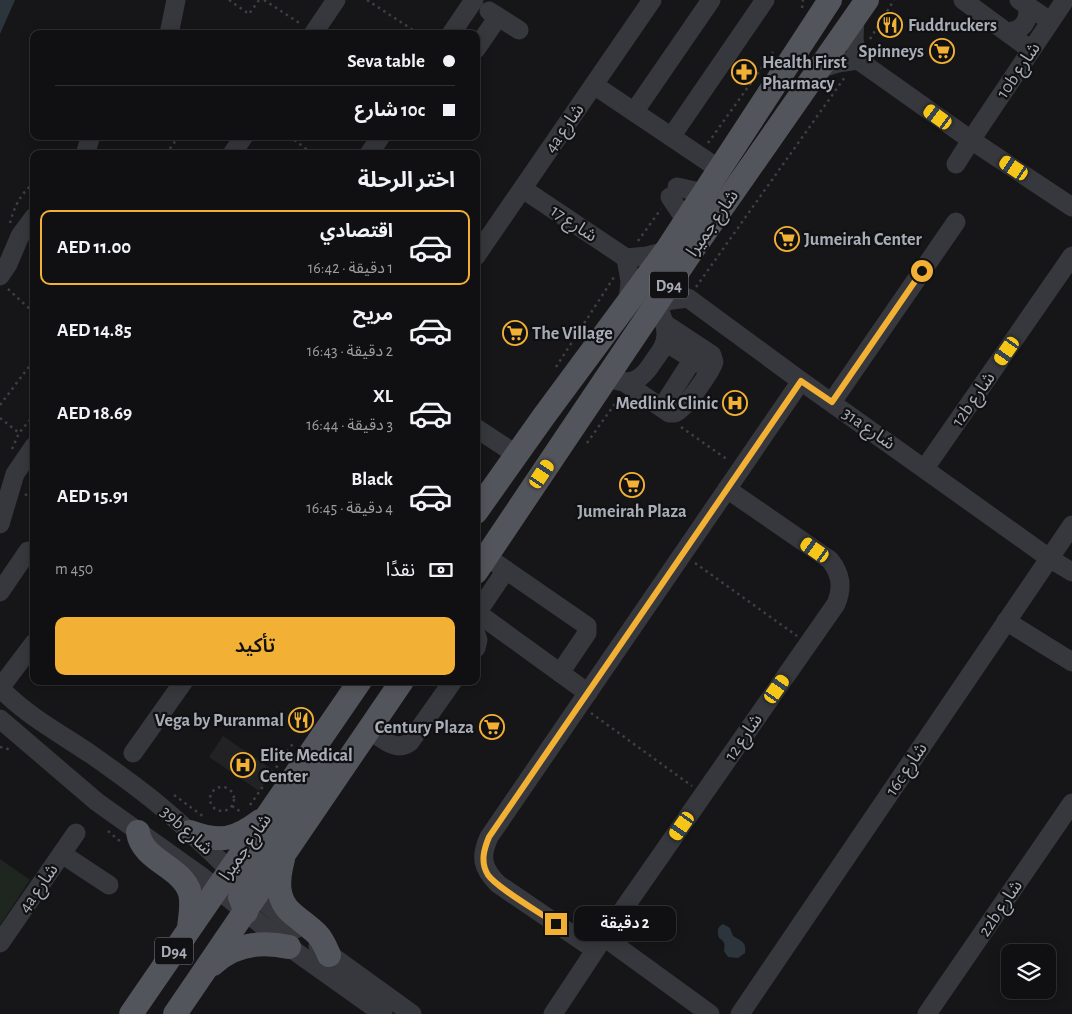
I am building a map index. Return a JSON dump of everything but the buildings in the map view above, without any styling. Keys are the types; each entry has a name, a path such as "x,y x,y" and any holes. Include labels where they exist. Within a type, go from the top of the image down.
{"main road":[{"name":"شارع جميرا","path":"490,566 625,381 662,323 686,221 719,169 811,12 830,0"},
{"name":"شارع جميرا","path":"480,506 628,303 677,254 819,69 861,9"},
{"name":"شارع جميرا","path":"175,1014 204,972 237,892 253,812 338,713 357,685"},
{"name":"شارع جميرا","path":"131,1014 190,928 284,856 399,685"},
{"path":"163,1014 173,992 237,892 334,747 341,731 338,713"},
{"path":"190,832 207,838 227,838 246,832 253,812"},
{"path":"138,832 144,847 182,879 188,889 191,901 190,928"},
{"path":"284,856 278,884 284,904 290,912 316,932 329,955"},
{"path":"204,972 217,959 232,950 250,945 276,944 289,947"}],"street":[{"path":"170,30 176,5 185,9 191,0"},
{"path":"316,30 336,0"},
{"path":"634,112 711,0"},
{"path":"671,137 765,0"},
{"path":"963,0 1031,50"},
{"name":"10b شارع","path":"956,164 1065,0"},
{"name":"4a شارع","path":"480,250 594,85 646,2"},
{"path":"1009,32 1016,31 1027,22 1029,14 1023,4"},
{"path":"1023,4 1050,21"},
{"path":"486,9 519,30"},
{"path":"457,30 486,9"},
{"path":"480,33 486,9"},
{"path":"858,60 854,39 861,9"},
{"path":"819,69 838,62 858,60 971,140 1072,207"},
{"path":"594,85 719,169"},
{"name":"شارع 17","path":"522,188 626,258"},
{"path":"686,221 673,192 704,193"},
{"path":"832,402 956,222"},
{"path":"3,282 18,241 30,223"},
{"path":"625,381 646,374 662,323 672,300 688,298 677,254 626,258 630,281 628,303"},
{"name":"12b شارع","path":"925,468 1072,256"},
{"name":"31a شارع","path":"688,298 1049,558 1072,572"},
{"path":"662,323 693,359 710,370"},
{"path":"662,323 712,355 714,362 710,370 677,411"},
{"path":"677,411 693,359"},
{"path":"625,381 677,411"},
{"path":"710,1014 600,944 498,884 488,875 483,862 484,849 489,837 801,381"},
{"path":"480,431 517,455"},
{"path":"0,524 12,479 30,452"},
{"name":"شارع 12","path":"553,1014 836,604 840,595 839,576 830,560 727,488"},
{"name":"16c شارع","path":"740,1014 1072,525"},
{"path":"0,575 24,549 0,592"},
{"path":"480,602 490,566 587,626 587,633 560,673"},
{"path":"480,615 560,673 584,699"},
{"path":"1006,621 1072,662"},
{"path":"1,687 30,648"},
{"path":"133,753 181,685"},
{"path":"369,730 395,747 404,747 410,742 450,685"},
{"name":"39b شارع","path":"1,687 32,717 119,774 162,807 190,832 237,892 289,947 383,1014"},
{"name":"39b شارع","path":"0,719 14,729 72,782 138,832 237,892 268,908 329,955 412,1014"},
{"name":"22b شارع","path":"927,1014 1072,803"},
{"name":"4a شارع","path":"0,943 76,833"},
{"path":"62,854 110,885"}],"path":[{"path":"229,0 249,14 259,0"},
{"path":"264,0 309,30"},
{"path":"366,0 413,30"},
{"path":"803,0 811,12"},
{"path":"688,298 858,60 894,0"},
{"path":"699,156 773,51"},
{"path":"294,140 308,150"},
{"path":"552,374 626,258 673,192"},
{"path":"3,282 30,309"},
{"path":"0,405 30,365"},
{"path":"587,443 625,381"},
{"path":"677,411 740,469"},
{"path":"0,418 19,434"},
{"path":"682,554 808,644"},
{"path":"584,699 704,794"},
{"path":"232,806 253,812 298,736"},
{"path":"219,786 226,786 231,790 234,794 232,806 227,810 216,810 211,805 209,799 214,789 219,786"}],"shaded area":[{"path":"0,0 15,0 0,34"},
{"name":"Elite Medical Center","path":"223,736 273,770 259,791 209,757"},
{"path":"0,859 30,880 0,925"},
{"path":"723,924 730,928 733,936 744,944 745,953 738,958 728,957 724,951 724,943 719,938 718,932"}],"place":[{"name":"Fuddruckers","path":"890,25"},
{"name":"Spinneys","path":"942,51"},
{"name":"Health First Pharmacy","path":"744,72"},
{"name":"Jumeirah Center","path":"787,239"},
{"name":"The Village","path":"515,333"},
{"name":"Medlink Clinic","path":"735,403"},
{"name":"Jumeirah Plaza","path":"632,485"},
{"name":"Vega by Puranmal","path":"301,720"},
{"name":"Century Plaza","path":"492,727"},
{"name":"Elite Medical Center","path":"243,765"}],"route":[{"path":"556,924 488,875 483,862 484,849 489,837 801,381 832,402 922,271"}]}
